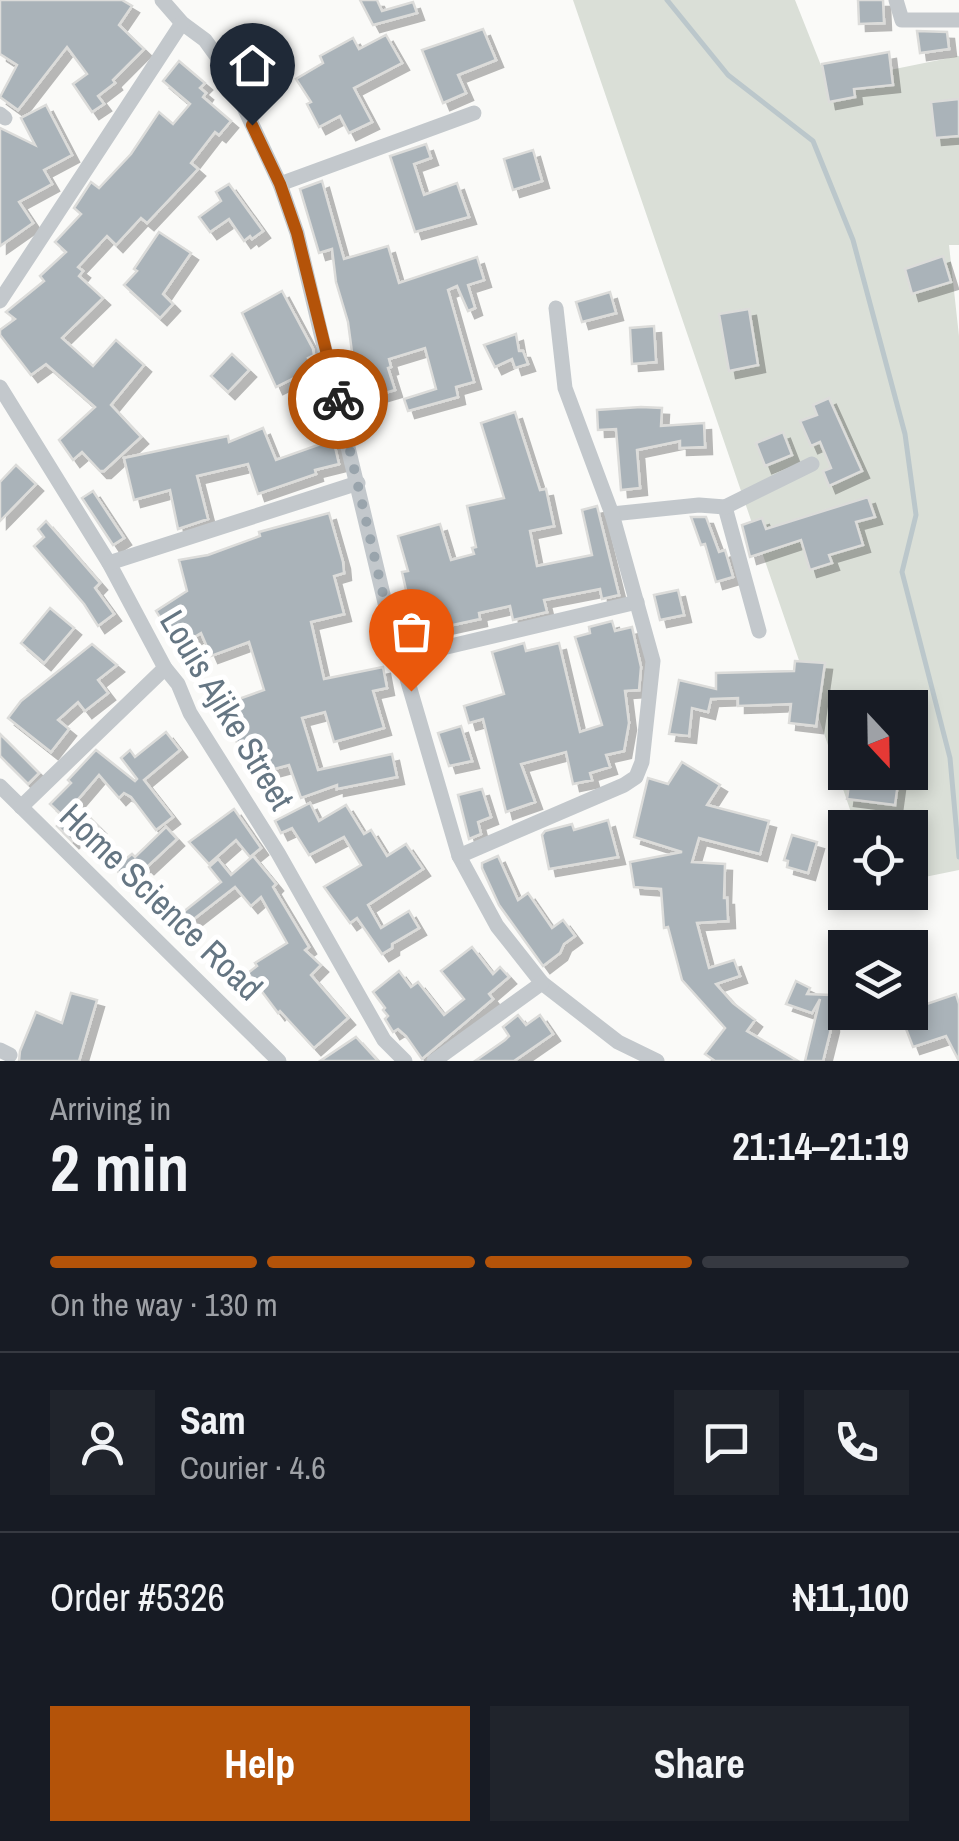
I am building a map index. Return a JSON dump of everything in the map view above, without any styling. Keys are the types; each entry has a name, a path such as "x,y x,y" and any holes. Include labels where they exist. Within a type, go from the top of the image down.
{"street":[{"path":"896,0 902,20 959,20"},
{"path":"170,3 182,24 204,40 226,69 280,184 297,233 400,658 459,856 497,926 542,983 618,1042 656,1061"},
{"path":"0,300 182,24"},
{"path":"280,184 474,113"},
{"path":"459,856 624,785 636,777 642,762 652,660 612,514 565,388 556,308"},
{"name":"Louis Ajike Street","path":"0,387 108,563 165,668 178,684 190,713 278,853 384,1040 406,1061"},
{"path":"612,514 699,505 724,507 812,464"},
{"path":"108,563 358,483"},
{"path":"724,507 759,631"},
{"path":"400,658 637,602"},
{"path":"20,806 165,668"},
{"name":"Home Science Road","path":"0,786 279,1061"},
{"path":"434,1061 542,983"}],"shaded area":[{"path":"573,0 795,0 826,78 865,75 959,56 959,245 949,245 959,336 959,870 928,876 928,810 850,810 843,790 928,790 928,690 828,690 828,745"}],"building":[{"path":"0,0 122,0 132,6 119,25 144,49 113,80 115,83 98,96 104,104 92,112 73,84 87,74 67,47 18,110 0,97 17,65 0,54"},
{"path":"360,0 377,0 382,11 413,2 417,13 373,25"},
{"path":"858,0 883,0 884,23 859,24"},
{"path":"483,29 496,60 458,75 466,93 443,103 422,50"},
{"path":"917,31 947,32 949,49 920,53"},
{"path":"386,35 402,63 354,88 372,122 349,133 340,116 319,127 307,104 311,102 296,79 323,63 320,56 353,38 359,49"},
{"path":"889,52 893,85 854,89 855,97 829,102 822,64"},
{"path":"179,61 205,83 200,88 206,93 203,97 231,121 219,135 215,132 191,163 198,169 147,223 141,218 116,245 107,236 78,267 83,271 79,276 103,298 62,338 93,366 116,340 144,365 111,405 141,437 100,471 82,452 73,460 59,440 95,407 46,364 31,375 0,330 15,319 6,312 44,281 40,276 66,252 55,242 81,214 74,208 91,182 99,188 131,154 159,112 173,124 190,104 163,81"},
{"path":"959,99 959,136 935,138 931,102"},
{"path":"46,105 72,155 44,170 52,184 19,202 33,223 0,246 0,128 35,145 21,118"},
{"path":"426,144 431,158 414,164 424,195 457,183 469,217 415,232 390,156"},
{"path":"533,150 542,181 513,190 504,159"},
{"path":"322,181 344,259 388,246 399,283 477,257 484,280 468,285 475,308 468,311 457,286 448,290 474,382 456,387 458,397 408,411 404,399 436,389 425,348 389,359 395,390 368,398 360,373 355,375 332,249 319,253 300,189"},
{"path":"229,184 263,231 252,239 250,236 244,241 229,219 210,232 199,217 221,201 216,192"},
{"path":"159,232 191,253 163,294 173,304 160,318 124,285 137,271 134,269"},
{"path":"943,256 951,282 912,294 905,269"},
{"path":"282,291 313,349 314,355 308,358 319,379 339,464 258,494 248,464 197,476 208,519 178,529 170,490 134,500 124,458 228,436 229,442 263,428 276,460 321,444 302,374 276,387 242,313"},
{"path":"610,292 616,313 582,322 576,302"},
{"path":"749,309 758,365 729,371 719,314"},
{"path":"654,326 656,362 632,364 630,328"},
{"path":"516,334 519,351 523,351 528,364 515,368 512,359 495,367 484,345"},
{"path":"232,354 249,370 228,392 211,376"},
{"path":"829,398 862,471 829,486 823,471 831,468 820,442 811,446 800,421 817,415 813,405"},
{"path":"662,408 661,426 704,423 705,447 680,448 680,441 637,450 640,488 621,490 616,429 598,430 597,410"},
{"path":"515,412 540,490 546,489 554,526 530,531 537,566 592,555 582,510 597,506 619,595 602,599 600,589 544,600 547,612 513,620 510,606 479,613 480,619 430,630 423,596 408,599 402,572 408,571 398,536 440,524 451,560 474,554 467,506 504,498 481,423"},
{"path":"783,432 792,455 765,466 756,443"},
{"path":"16,465 36,484 0,521 0,482"},
{"path":"93,491 124,538 113,545 82,498"},
{"path":"868,497 875,517 856,522 863,545 829,555 832,563 810,570 801,540 750,557 742,525 762,518 766,529"},
{"path":"329,513 343,562 344,573 334,576 344,614 311,622 324,679 383,667 387,688 373,691 384,728 334,742 325,712 302,718 318,770 392,754 397,777 337,789 337,785 301,798 289,765 263,772 258,754 243,758 222,705 264,690 249,642 211,656 201,633 178,647 156,611 187,591 179,560 208,555 260,536 259,532"},
{"path":"691,517 706,517 719,552 725,550 733,577 716,582 705,544 701,545"},
{"path":"46,521 100,583 95,588 114,614 98,626 34,546 44,537 38,529"},
{"path":"678,590 684,615 660,620 654,595"},
{"path":"50,608 74,628 44,663 21,643"},
{"path":"612,621 615,631 632,627 641,667 639,690 625,691 629,723 624,751 606,755 610,767 590,773 592,780 573,784 566,752 521,764 535,802 506,812 483,719 469,723 464,706 504,694 492,652 524,643 526,651 559,643 580,732 602,725 575,637 590,633 589,627"},
{"path":"92,644 117,665 98,680 108,693 85,711 78,702 58,720 69,729 51,752 8,718 21,701"},
{"path":"795,661 825,663 816,726 789,723 791,704 738,706 738,698 711,699 708,712 692,708 689,736 669,734 679,680 716,689 716,673 794,671"},
{"path":"461,726 472,761 449,766 438,733"},
{"path":"166,732 180,750 144,780 173,817 156,830 131,797 124,793 119,798 99,775 75,803 99,827 88,838 82,832 72,841 57,826 66,819 50,804 96,750 135,781 121,758 130,750 135,757"},
{"path":"0,734 39,773 28,784 0,756"},
{"path":"682,762 720,785 707,805 769,821 760,854 699,838 692,862 725,864 728,921 697,923 709,968 734,960 740,976 716,984 755,1020 747,1031 798,1061 715,1061 705,1054 725,1028 682,980 668,927 664,928 661,889 634,887 630,862 682,852 634,837 648,778 668,784"},
{"path":"482,789 491,817 478,822 481,834 469,839 458,795"},
{"path":"848,790 897,790 895,805 847,799"},
{"path":"310,803 319,821 346,805 364,834 371,830 387,856 406,844 423,869 368,905 381,928 409,911 419,928 382,954 357,918 350,923 324,887 361,865 344,837 309,855 292,828 281,833 275,821"},
{"path":"234,809 261,848 250,857 236,840 209,864 189,842"},
{"path":"608,820 618,857 549,869 542,835 545,831 572,824 574,830"},
{"path":"166,827 177,839 147,867 144,864 125,880 115,868 132,854 135,857"},
{"path":"792,835 817,842 808,873 787,867 788,861 784,860"},
{"path":"253,856 276,884 273,887 309,947 305,950 321,965 311,975 348,1018 314,1048 278,1013 248,973 257,966 255,963 287,943 261,897 251,906 235,887 190,922 182,913 221,882 209,867 218,859 231,875"},
{"path":"498,856 518,900 528,893 552,928 563,920 575,936 543,966 499,905 482,868 482,863"},
{"path":"472,947 493,974 500,967 509,977 489,994 493,999 422,1059 406,1036 398,1029 393,1032 385,1019 385,1008 373,992 399,971 411,987 418,982 444,1015 464,999 441,971"},
{"path":"796,981 810,988 807,994 828,995 831,1030 823,1061 805,1061 820,999 812,1013 786,1004"},
{"path":"71,993 97,1000 79,1061 19,1061 36,1012 62,1023"},
{"path":"956,994 959,1061 946,1036 913,1047 906,1030 928,1030 928,1004"},
{"path":"518,1015 526,1025 540,1015 553,1034 514,1061 475,1061 509,1036 503,1027"},
{"path":"356,1037 378,1061 320,1061"}],"waterway":[{"path":"667,0 728,75 813,141 853,240 905,434 916,515 902,572 950,758 959,857"}],"way so far":[{"path":"338,399 386,607 411,691"}],"route":[{"path":"252,125 280,184 297,233 338,399"}]}
